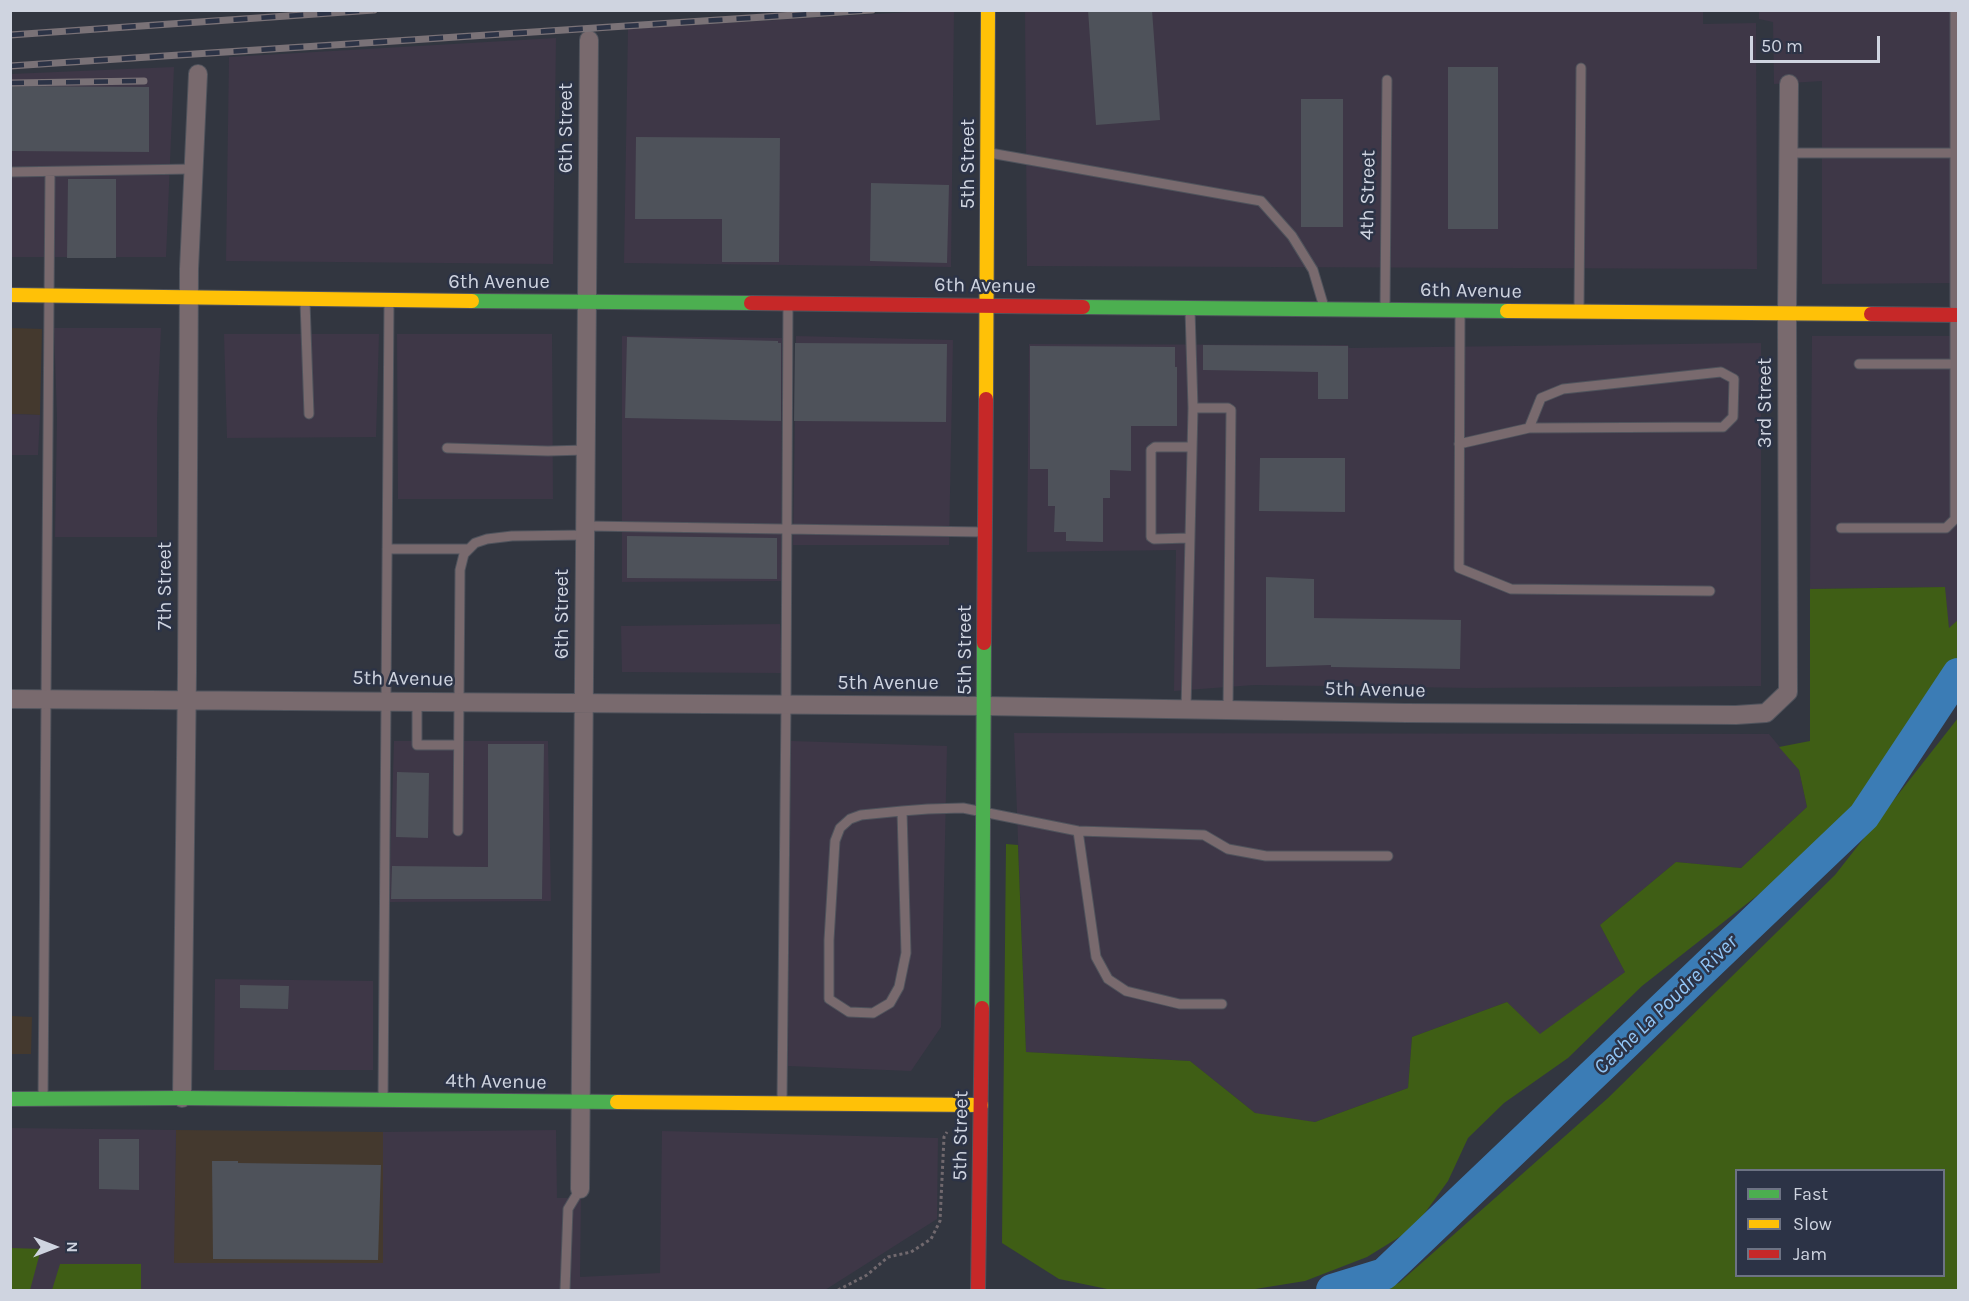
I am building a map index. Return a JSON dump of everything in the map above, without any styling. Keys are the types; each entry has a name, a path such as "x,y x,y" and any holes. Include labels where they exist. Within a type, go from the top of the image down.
{"street":[{"name":"5th Street","path":"978,1290 988,10"},
{"name":"6th Street","path":"580,1189 589,40"},
{"name":"7th Street","path":"182,1098 189,269 198,74"},
{"name":"3rd Street","path":"1766,713 1788,692 1787,314 1790,84"},
{"name":"6th Avenue","path":"10,295 1957,315"},
{"name":"5th Avenue","path":"10,699 984,706 1736,715 1766,713"},
{"name":"4th Avenue","path":"10,1099 182,1098 981,1105"}],"lane":[{"path":"1841,528 1946,528 1955,519 1957,315 1955,10"},
{"path":"1579,312 1581,68"},
{"name":"4th Street","path":"1385,310 1387,80"},
{"path":"988,153 1261,201 1292,236 1313,270 1325,309"},
{"path":"1788,153 1955,153"},
{"path":"10,172 193,169"},
{"path":"43,1099 50,172"},
{"path":"305,299 309,414"},
{"path":"383,1100 389,300"},
{"path":"782,1103 788,304"},
{"path":"1186,709 1193,408 1190,308"},
{"path":"1460,310 1459,568 1511,589 1710,591"},
{"path":"1859,363 1956,364"},
{"path":"1459,444 1529,428 1723,427 1733,417 1734,379 1721,372 1563,389 1541,398 1529,428"},
{"path":"1193,408 1228,408 1231,410 1228,710"},
{"path":"1190,538 1154,539 1151,537 1151,450 1155,447 1192,447"},
{"path":"447,448 586,450"},
{"path":"458,831 460,570 464,554 475,543 512,536 586,530 787,529 985,532"},
{"path":"387,549 469,549"},
{"path":"417,702 417,745 458,745"},
{"path":"902,811 906,953 899,987 890,1003 873,1012 849,1012 829,999 829,940 835,841 840,828 849,819 861,815 902,811 963,808 1078,831 1204,835 1228,849 1266,856 1388,856"},
{"path":"1078,831 1096,957 1108,980 1126,991 1180,1004 1222,1004"},
{"path":"565,1290 568,1209 580,1189"}],"path":[{"path":"838,1290 867,1275 888,1257 911,1252 931,1239 940,1221 944,1137 947,1132"}],"shaded area":[{"path":"1703,10 1703,24 1756,23 1757,269 1027,266 1025,11"},
{"path":"954,11 951,267 624,263 628,29"},
{"path":"1759,11 1958,11 1958,283 1822,284 1822,81 1774,84 1773,22 1759,19"},
{"path":"556,38 553,264 226,261 229,57"},
{"path":"174,67 166,257 11,257 10,74"},
{"path":"11,328 42,329 40,415 11,414"},
{"path":"54,328 161,328 157,419 157,537 55,537 57,417"},
{"path":"224,334 379,334 376,437 227,438"},
{"path":"397,334 552,334 553,499 398,499"},
{"path":"622,336 782,338 781,581 622,582"},
{"path":"796,336 953,340 949,545 793,545"},
{"path":"1812,336 1958,336 1958,620 1949,629 1944,587 1810,589"},
{"path":"1761,343 1761,686 1476,688 1254,685 1174,691 1176,550 1027,552 1029,344 1348,345 1349,348"},
{"path":"11,414 40,415 38,455 11,455"},
{"path":"780,624 782,673 622,672 621,626"},
{"path":"1014,733 1769,734 1799,770 1807,807 1741,868 1676,862 1600,925 1625,972 1540,1035 1507,1002 1412,1037 1408,1088 1315,1122 1259,1116 1190,1061 1026,1052"},
{"path":"394,741 548,741 551,901 389,902"},
{"path":"791,741 947,746 941,1027 911,1071 788,1066"},
{"path":"215,979 373,981 373,1070 214,1070"},
{"path":"11,1016 32,1017 31,1054 11,1054"},
{"path":"11,1128 176,1130 174,1263 383,1263 383,1132 556,1130 557,1198 581,1198 580,1277 660,1273 662,1131 938,1138 937,1219 825,1290 11,1290"},
{"path":"176,1130 383,1132 384,1263 173,1263"}],"green space":[{"path":"1945,587 1949,628 1958,620 1958,663 1851,811 1800,862 1642,986 1568,1058 1504,1103 1468,1138 1448,1181 1414,1228 1367,1257 1305,1281 1249,1290 1112,1290 1059,1279 1002,1243 1006,844 1018,845 1026,1052 1190,1061 1255,1113 1315,1122 1408,1088 1412,1037 1507,1002 1540,1034 1625,972 1600,925 1676,862 1741,868 1807,807 1799,770 1779,747 1810,741 1810,589"},
{"path":"1958,718 1958,1290 1374,1290 1399,1283 1608,1098 1835,875"},
{"path":"11,1248 41,1249 30,1290 11,1290"},
{"path":"60,1264 141,1264 141,1290 52,1290"}],"building":[{"path":"1088,10 1152,10 1160,120 1096,125"},
{"path":"1448,67 1498,67 1498,229 1448,229"},
{"path":"10,86 149,87 149,152 10,151"},
{"path":"1301,99 1343,99 1343,227 1301,227"},
{"path":"636,137 780,138 779,262 722,262 722,219 635,219"},
{"path":"68,179 116,179 116,258 67,258"},
{"path":"871,183 949,185 947,263 870,261"},
{"path":"627,337 778,341 781,343 781,421 625,418"},
{"path":"795,343 947,344 946,422 794,421"},
{"path":"1203,345 1348,346 1348,399 1318,399 1318,372 1203,370"},
{"path":"1030,346 1175,347 1177,426 1131,426 1131,471 1110,470 1110,498 1103,498 1103,542 1066,541 1066,532 1054,532 1055,506 1048,506 1048,469 1030,469"},
{"path":"1260,458 1345,458 1345,512 1259,511"},
{"path":"627,536 777,538 777,579 627,578"},
{"path":"1266,577 1314,579 1314,618 1461,620 1460,669 1331,667 1331,665 1266,667"},
{"path":"488,744 544,744 542,899 391,899 392,866 488,867"},
{"path":"397,772 429,773 428,838 396,837"},
{"path":"240,985 289,986 288,1009 240,1008"},
{"path":"99,1139 139,1139 139,1190 99,1189"},
{"path":"212,1161 381,1165 378,1260 213,1259"}],"waterway":[{"name":"Cache La Poudre River","path":"1332,1290 1384,1274 1864,816 1958,674"}],"railway":[{"path":"10,35 374,10"},
{"path":"10,66 872,10"},
{"path":"10,83 144,81"}],"traffic: fast":[{"path":"472,301 751,303"},
{"path":"1083,307 1507,311"},
{"path":"982,1008 984,643"},
{"path":"10,1099 182,1098 617,1102"}],"traffic: slow":[{"path":"986,399 988,10"},
{"path":"10,295 472,301"},
{"path":"1507,311 1871,314"},
{"path":"617,1102 981,1105"}],"traffic: jam":[{"path":"751,303 1083,307"},
{"path":"1871,314 1958,315"},
{"path":"984,643 986,399"},
{"path":"978,1290 982,1008"}]}
